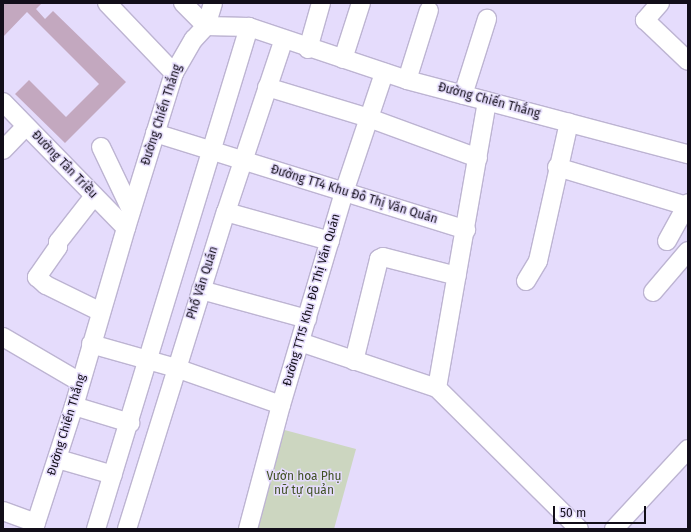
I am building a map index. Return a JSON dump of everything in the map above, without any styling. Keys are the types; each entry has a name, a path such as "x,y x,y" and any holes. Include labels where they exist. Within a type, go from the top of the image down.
{"street":[{"path":"107,3 174,72"},
{"path":"183,3 206,26 213,3"},
{"path":"308,49 321,3"},
{"path":"343,59 361,3"},
{"path":"660,3 645,20 688,61"},
{"path":"407,80 429,10"},
{"path":"463,95 487,20"},
{"name":"Đường Chiến Thắng","path":"35,526 58,459 131,210 174,72 194,39 206,26 249,27 284,38 308,49 407,80 688,154"},
{"path":"96,529 130,423 209,150 249,27"},
{"name":"Phố Văn Quán","path":"127,529 176,368 242,161 284,38"},
{"name":"Đường TT15 Khu Đô Thị Văn Quán","path":"248,529 281,405 344,192 384,73"},
{"path":"267,87 369,118 478,158"},
{"path":"437,388 466,230 487,101"},
{"name":"Đường Tân Triều","path":"3,102 126,228"},
{"path":"526,282 538,261 557,167 569,122"},
{"path":"3,150 26,126"},
{"name":"Đường TT4 Khu Đô Thị Văn Quán","path":"155,133 466,230"},
{"path":"101,148 131,210"},
{"path":"557,167 687,205 666,241"},
{"path":"94,196 58,242 58,247 37,277 46,285 101,312"},
{"path":"226,212 330,241"},
{"path":"653,292 688,251"},
{"path":"354,361 379,259 383,257 457,276"},
{"path":"201,290 307,319"},
{"path":"3,337 80,382"},
{"path":"300,342 437,388 579,529"},
{"path":"92,344 176,368 281,405"},
{"path":"74,406 130,423"},
{"path":"614,529 688,449"},
{"path":"58,459 113,475"},
{"path":"3,511 35,526"}],"green space":[{"name":"Vườn hoa Phụ nữ tự quản","path":"277,428 356,449 334,529 250,529"}],"building":[{"path":"4,3 42,3 36,9 45,19 53,11 126,82 65,143 15,94 29,80 66,117 99,84 27,12 3,37"}]}
